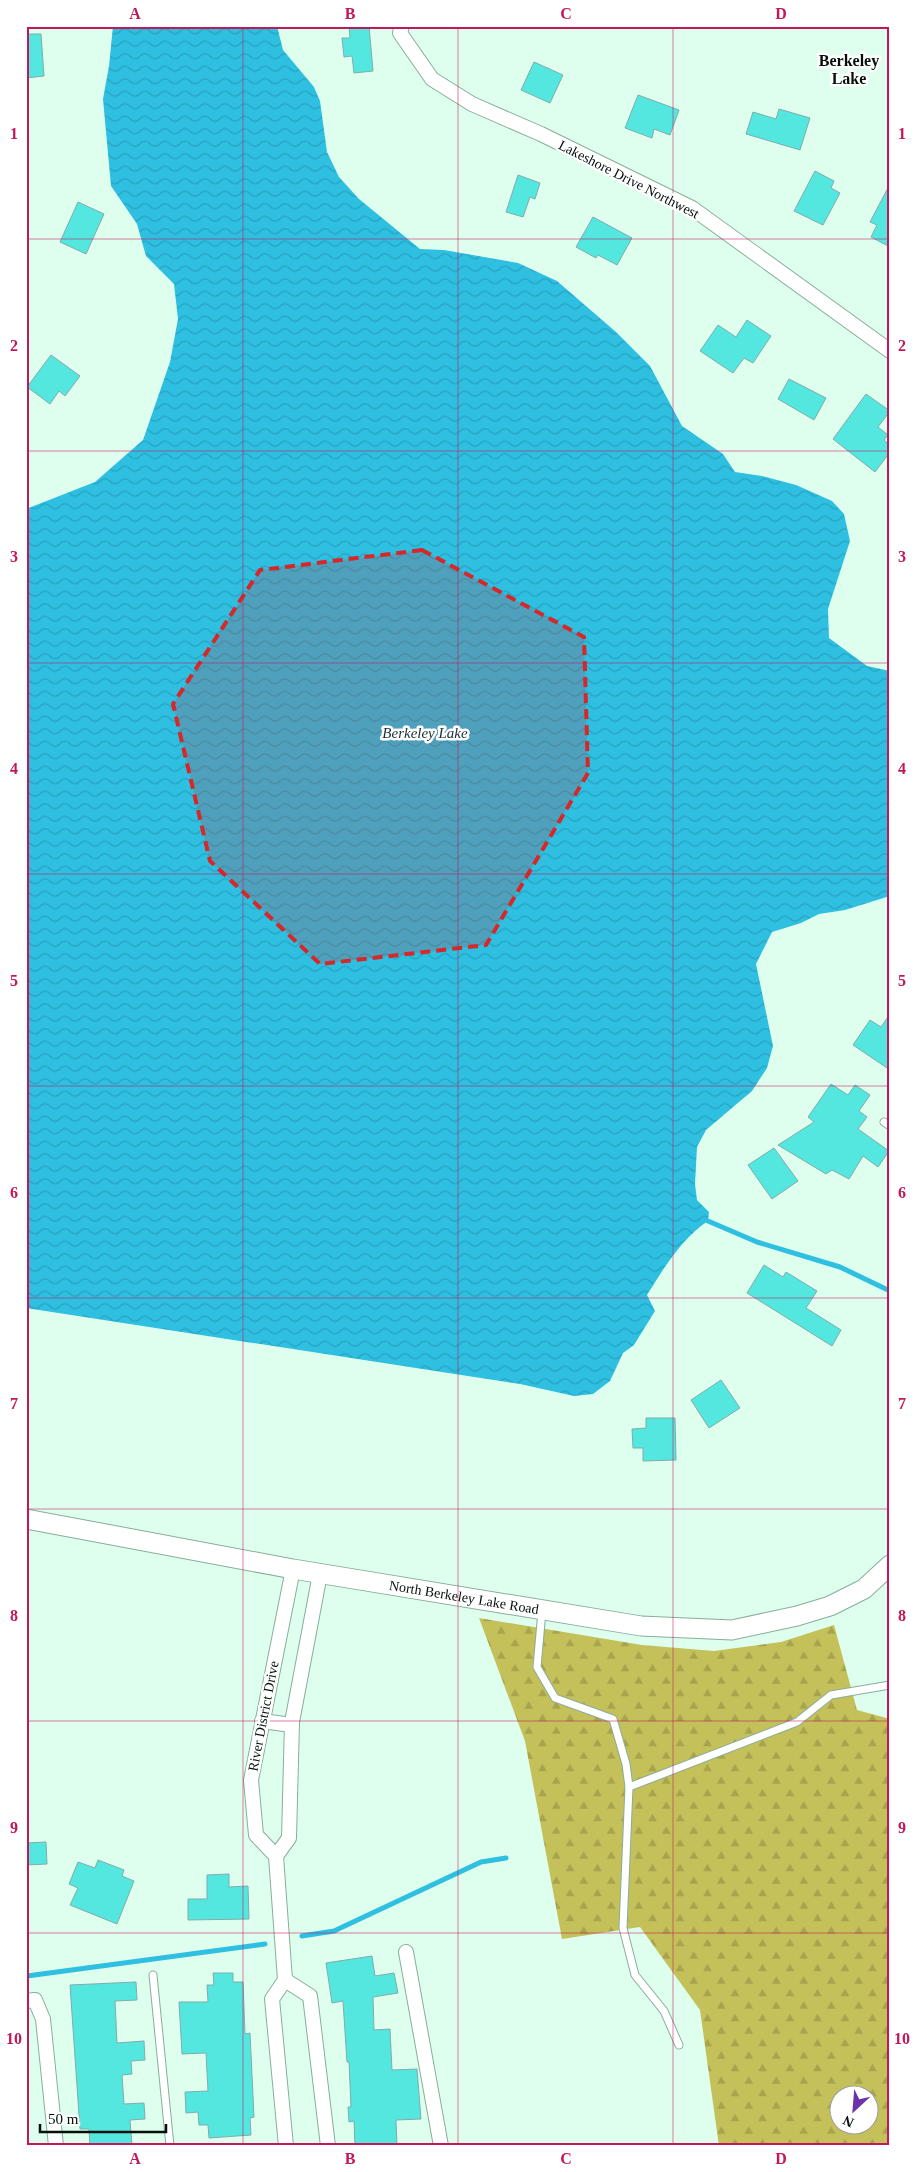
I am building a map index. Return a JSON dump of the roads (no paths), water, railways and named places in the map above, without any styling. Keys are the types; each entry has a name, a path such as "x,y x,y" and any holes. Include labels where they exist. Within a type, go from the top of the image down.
{"street":[{"name":"Lakeshore Drive Northwest","path":"402,26 400,34 432,79 472,104 541,134 692,208 890,351"},
{"name":"North Berkeley Lake Road","path":"26,1519 320,1574 542,1612 641,1626 732,1630 797,1616 830,1606 864,1589 890,1565"},
{"name":"River District Drive","path":"276,1856 256,1835 251,1780 293,1569"},
{"path":"286,2146 272,1999 284,1980 276,1856 289,1838 292,1725 320,1574"},
{"path":"262,1722 292,1725"},
{"path":"406,1952 441,2146"},
{"path":"284,1980 310,1996 328,2146"},
{"path":"26,2001 35,2000 44,2019 56,2146"}],"lane":[{"path":"542,1612 538,1667 555,1698 613,1719 626,1764 629,1787 623,1928 635,1975 664,2011 679,2045"},
{"path":"629,1787 796,1722 831,1695 890,1685"},
{"path":"153,1975 170,2146"}],"water":[{"name":"Berkeley Lake","path":"113,26 277,26 283,50 314,87 320,101 327,152 339,177 359,199 420,249 444,250 518,263 557,281 616,332 650,366 682,426 723,454 735,472 762,476 796,485 832,501 844,514 850,541 828,609 829,638 867,666 890,671 890,896 845,910 819,914 801,923 772,932 756,964 773,1046 767,1068 752,1091 706,1130 697,1147 695,1184 697,1200 709,1212 708,1221 681,1245 660,1275 647,1295 655,1311 634,1345 623,1353 610,1381 593,1394 574,1396 520,1384 26,1308 26,509 95,482 143,440 170,362 178,319 174,284 146,256 137,224 111,186 103,99"}],"waterway":[{"path":"708,1221 757,1242 840,1267 890,1291"},
{"path":"302,1936 334,1931 481,1862 506,1858"},
{"path":"27,1976 265,1944"}],"district":[{"name":"Berkeley Lake","path":"849,69"}]}
